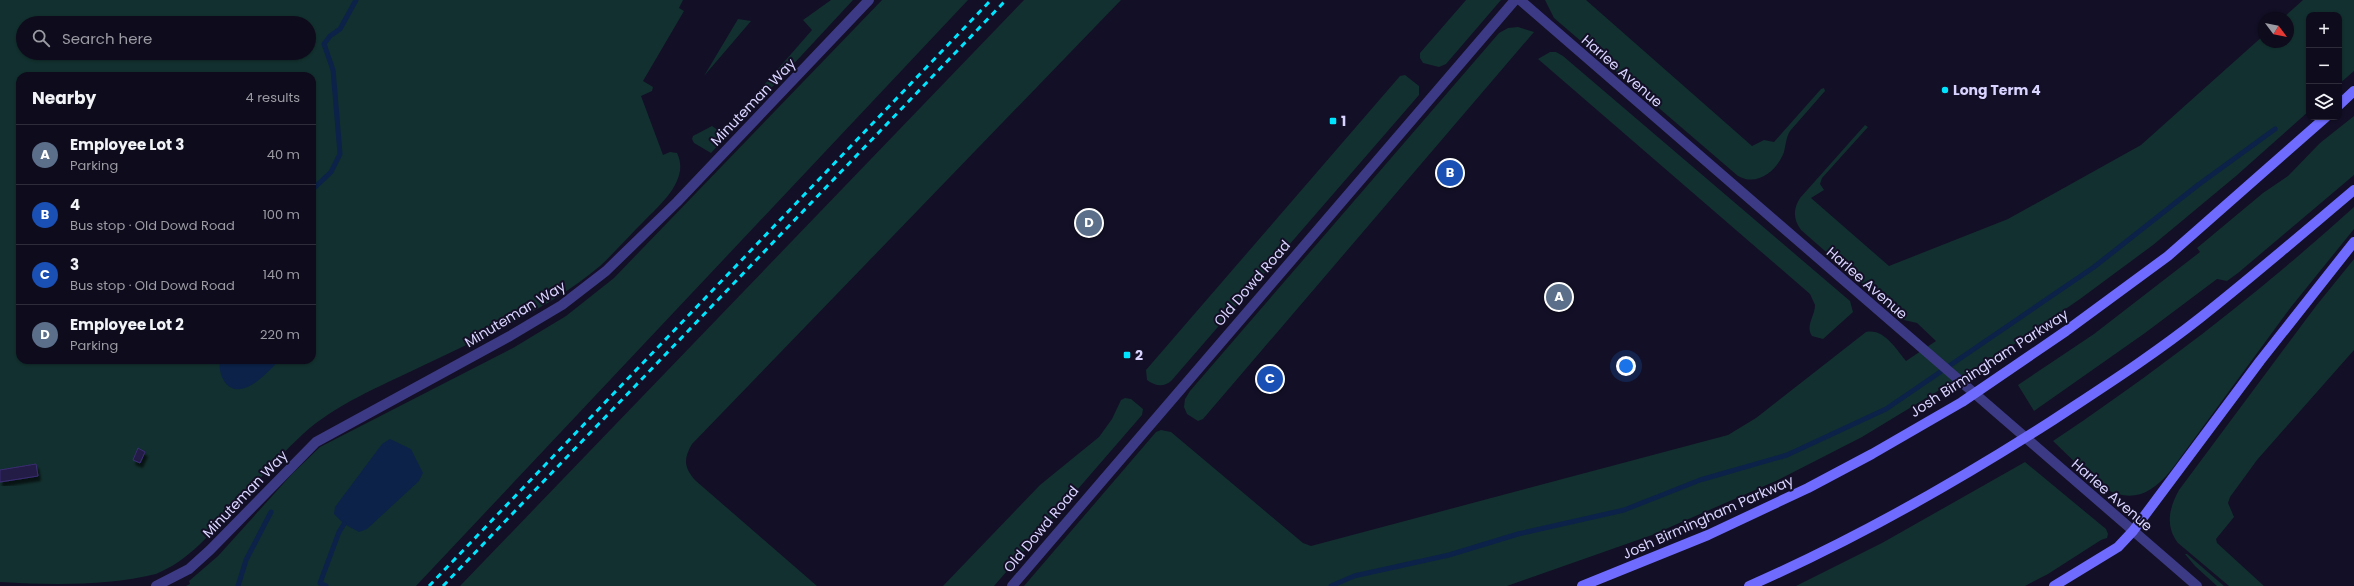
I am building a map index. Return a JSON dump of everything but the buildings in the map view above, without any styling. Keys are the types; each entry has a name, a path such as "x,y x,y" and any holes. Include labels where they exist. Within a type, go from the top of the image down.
{"main road":[{"path":"2342,102 2354,91"},
{"name":"Josh Birmingham Parkway","path":"1582,586 1708,535 1808,488 1872,454 1962,402 2066,331 2168,256 2323,120"},
{"path":"1749,586 1798,564 1900,512 2000,454 2096,392 2198,319 2354,190"},
{"path":"2054,586 2118,546 2133,531 2265,354 2354,242"}],"street":[{"name":"Minuteman Way","path":"156,586 188,569 210,550 316,442 510,336 562,305 606,271 677,202 869,0"},
{"name":"Old Dowd Road","path":"1012,586 1069,517 1515,0"},
{"name":"Harlee Avenue","path":"1520,0 2197,586"}],"green space":[{"path":"0,0 683,0 679,8 684,11 643,81 653,87 652,91 641,96 663,155 670,152 677,153 680,163 680,172 677,181 666,199 600,266 558,297 512,323 373,389 316,423 286,451 200,544 168,568 156,574 119,581 79,584 0,582"},
{"path":"831,0 853,0 711,153 694,143 692,139 693,136 712,126 722,133 812,30 803,20"},
{"path":"882,0 968,0 416,586 186,586 190,584 189,581 218,556 292,474 320,447 513,348 566,316 614,278"},
{"path":"1024,0 1121,0 692,444 687,454 687,468 696,481 817,586 460,586"},
{"path":"1466,0 1501,0 1446,64 1439,67 1423,63 1420,58 1420,53"},
{"path":"1545,0 1586,0 1752,146 1764,140 1774,142 1821,89 1824,88 1825,91 1790,131 1784,152 1777,165 1766,175 1752,180 1745,179 1738,176 1554,18"},
{"path":"2303,0 2354,0 2354,71 2342,81 2342,12 2306,12 2306,114 2236,176 2153,245 2080,299 2007,349 1862,437 1778,480 1652,535 1507,586 1024,586 1156,432 1161,430 1171,432 1303,543 1311,546 1728,435 1756,418 1866,332 1878,333 1884,336 1894,345 1906,361 1936,341 1917,323 1904,320 1801,230 1795,218 1796,206 1800,198 1865,125 1868,127 1822,178 1820,184 1824,190 1811,198 1889,266 2008,219 2141,145 2258,40 2258,48 2294,48 2294,12 2290,12"},
{"path":"738,19 751,21 704,76"},
{"path":"1518,27 1534,32 1203,419 1198,421 1187,414 1184,407 1185,399 1190,391 1499,33 1508,28"},
{"path":"1550,52 1556,52 1563,56 1850,301 1853,312 1823,339 1812,336 1810,332 1810,325 1815,305 1810,294 1538,59"},
{"path":"1405,75 1419,86 1419,95 1172,380 1169,383 1160,385 1153,384 1147,380 1146,370 1400,76"},
{"path":"2354,116 2354,175 2238,273 2227,281 2217,279 2145,333 2034,411 2018,385 2094,334 2200,252 2197,248 2263,193 2288,176 2320,143"},
{"path":"2354,207 2354,229 2291,307 2172,469 2151,489 2140,494 2129,496 2107,490 2095,483 2083,473 2084,471 2053,441 2131,387 2208,330 2282,270"},
{"path":"2354,259 2354,350 2257,460 2230,497 2228,503 2234,517 2216,539 2217,543 2264,586 2229,586 2178,543 2171,530 2170,524 2173,503 2179,490 2316,306"},
{"path":"1125,398 1131,399 1143,409 1142,415 994,586 943,586 1040,485 1099,437 1112,419 1121,400"},
{"path":"2025,462 2106,529 2108,534 2107,538 2101,540 2048,574 2025,586 1796,586 1882,543"},
{"path":"2185,554 2187,554 2224,586 2217,586 2195,566"}],"water":[{"path":"275,364 253,384 245,388 237,389 230,387 224,381 220,371 220,365"},
{"path":"390,439 411,449 423,473 419,481 367,529 359,532 344,524 334,514 335,507 382,444"}],"waterway":[{"path":"316,186 331,172 340,154 333,70 324,44 330,36 340,29 356,0"},
{"path":"1331,586 1354,576 1449,555 1518,534 1624,510 1700,480 1787,455 1886,409 2094,267 2198,185 2275,129"},
{"path":"238,586 246,560 271,512"},
{"path":"326,586 320,583 339,532 344,524"}],"railway":[{"path":"429,586 991,0"},
{"path":"443,586 1006,0"}],"place":[{"name":"Long Term 4","path":"1945,90"},
{"name":"1","path":"1333,121"},
{"name":"4","path":"1450,173"},
{"name":"Employee Lot 2","path":"1089,223"},
{"name":"Employee Lot 3","path":"1559,297"},
{"name":"2","path":"1127,355"},
{"name":"3","path":"1270,379"}]}
